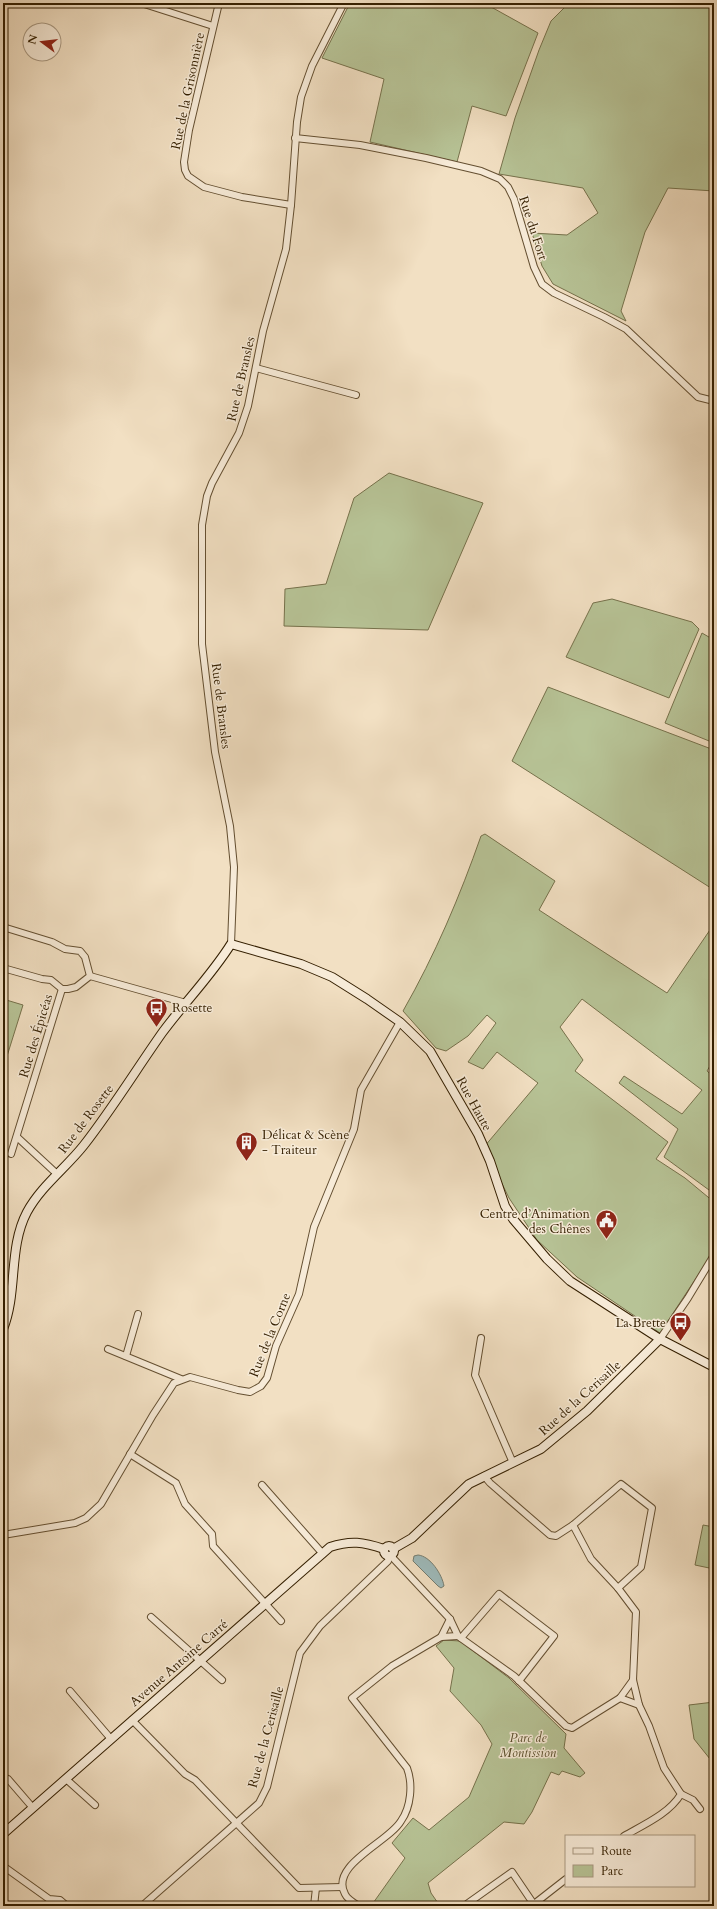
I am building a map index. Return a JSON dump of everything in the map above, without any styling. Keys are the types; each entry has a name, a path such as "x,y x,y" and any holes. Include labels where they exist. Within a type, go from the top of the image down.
{"street":[{"name":"Rue de la Grisonnière","path":"141,3 213,26 189,130 184,170 191,179 204,187 242,197 291,205"},
{"path":"213,26 219,3"},
{"name":"Rue de Bransles","path":"231,944 234,881 230,826 215,752 202,644 202,525 207,496 212,483 239,433 248,406 286,249 291,205 295,138 299,106 305,82 344,3"},
{"name":"Rue du Fort","path":"295,138 360,145 426,158 481,172 500,179 508,187 514,199 534,267 542,284 554,293 604,316 626,329 698,396 714,401"},
{"path":"256,368 356,395"},
{"path":"3,927 52,942 65,949 80,951 85,957 90,976 186,1003"},
{"name":"Rue de Rosette","path":"3,1330 9,1311 16,1248 22,1224 28,1211 38,1196 84,1145 164,1032 220,961 231,944"},
{"name":"Rue Haute","path":"231,944 301,964 332,977 400,1022 430,1051 478,1134 490,1161 505,1206 528,1238 547,1260 570,1281 660,1339 714,1367"},
{"name":"Rue des Épicéas","path":"3,968 42,979 51,980 62,989 76,987 90,976"},
{"name":"Rue des Épicéas","path":"11,1154 62,989"},
{"name":"Rue de la Corne","path":"181,1379 190,1377 250,1392 261,1386 267,1378 276,1346 299,1294 314,1227 354,1129 361,1090 400,1022"},
{"path":"17,1137 57,1174"},
{"path":"660,1339 688,1298 714,1255"},
{"path":"126,1356 138,1314"},
{"path":"481,1338 475,1375 513,1463"},
{"name":"Rue de la Cerisaille","path":"142,1906 238,1824 259,1803 267,1787 300,1653 320,1626 388,1561 391,1554 412,1538 469,1484 541,1449 588,1411 660,1339"},
{"path":"108,1349 181,1379"},
{"path":"3,1535 75,1523 86,1518 102,1504 130,1454 174,1383 181,1379"},
{"path":"130,1454 176,1483 186,1504 212,1534 213,1546 281,1621"},
{"path":"484,1476 490,1483 550,1535 556,1536 573,1525 621,1484 652,1508 641,1567 618,1588"},
{"path":"262,1485 322,1554"},
{"path":"573,1525 591,1559 618,1588 636,1612 633,1680 639,1705 649,1726 664,1768 681,1794 693,1800 700,1809"},
{"name":"Avenue Antoine Carré","path":"3,1834 330,1547 345,1542 360,1542 384,1549 389,1546 391,1554"},
{"path":"391,1554 450,1619 460,1637 519,1681 566,1726 572,1728 620,1698 633,1680"},
{"path":"359,1906 345,1896 342,1887 343,1877 350,1866 401,1822 408,1807 410,1777 407,1768 352,1698 392,1666 441,1637 460,1637 499,1594 554,1636 519,1681"},
{"path":"151,1617 222,1680"},
{"path":"441,1637 450,1619"},
{"path":"70,1691 111,1739"},
{"path":"620,1698 639,1705"},
{"path":"132,1720 184,1774 195,1780 299,1888 342,1887"},
{"path":"3,1777 8,1779 33,1808"},
{"path":"66,1779 95,1805"},
{"path":"626,1835 653,1819 676,1802 681,1794"},
{"path":"3,1866 50,1899 60,1900 67,1906"},
{"path":"464,1906 512,1872 534,1905 565,1880"},
{"path":"314,1906 316,1888"}],"green space":[{"path":"350,3 484,3 538,33 506,116 472,106 457,162 370,142 384,79 322,58"},
{"path":"569,3 714,3 714,191 668,188 645,232 621,311 626,321 553,284 542,266 532,233 567,235 598,213 583,188 499,174 515,118 539,50 551,21"},
{"path":"389,473 483,503 428,630 284,626 285,589 326,584 354,498"},
{"path":"612,599 692,622 699,629 669,698 566,657 593,603"},
{"path":"702,633 714,640 714,743 665,723"},
{"path":"548,687 714,750 714,890 512,761"},
{"path":"485,834 555,881 539,910 667,993 714,924 714,1059 707,1071 714,1077 714,1183 709,1190 664,1157 678,1129 619,1083 624,1076 682,1114 702,1090 582,999 560,1027 583,1060 575,1071 668,1142 656,1159 685,1178 714,1202 714,1251 660,1333 577,1277 537,1240 509,1198 484,1147 538,1083 497,1052 483,1069 468,1062 496,1023 487,1015 468,1036 446,1051 436,1048 403,1011 436,947 456,903 481,836"},
{"path":"3,999 23,1005 3,1069"},
{"path":"703,1525 714,1527 714,1569 695,1565"},
{"name":"Parc de Montission","path":"444,1640 460,1641 509,1678 566,1734 564,1748 585,1773 580,1777 562,1771 559,1775 551,1772 532,1812 524,1824 504,1822 428,1883 431,1893 440,1906 371,1906 405,1858 392,1843 413,1818 429,1830 469,1797 492,1744 481,1725 450,1691 454,1668 436,1646"},
{"path":"714,1702 714,1764 694,1739 689,1705"}],"water":[{"path":"418,1555 427,1559 435,1566 441,1576 444,1586 441,1588 438,1586 413,1561 414,1556"}],"place":[{"name":"Rosette","path":"156,1028"},
{"name":"Délicat & Scène - Traiteur","path":"246,1162"},
{"name":"Centre d’Animation des Chênes","path":"606,1240"},
{"name":"La Brette","path":"681,1342"}]}
